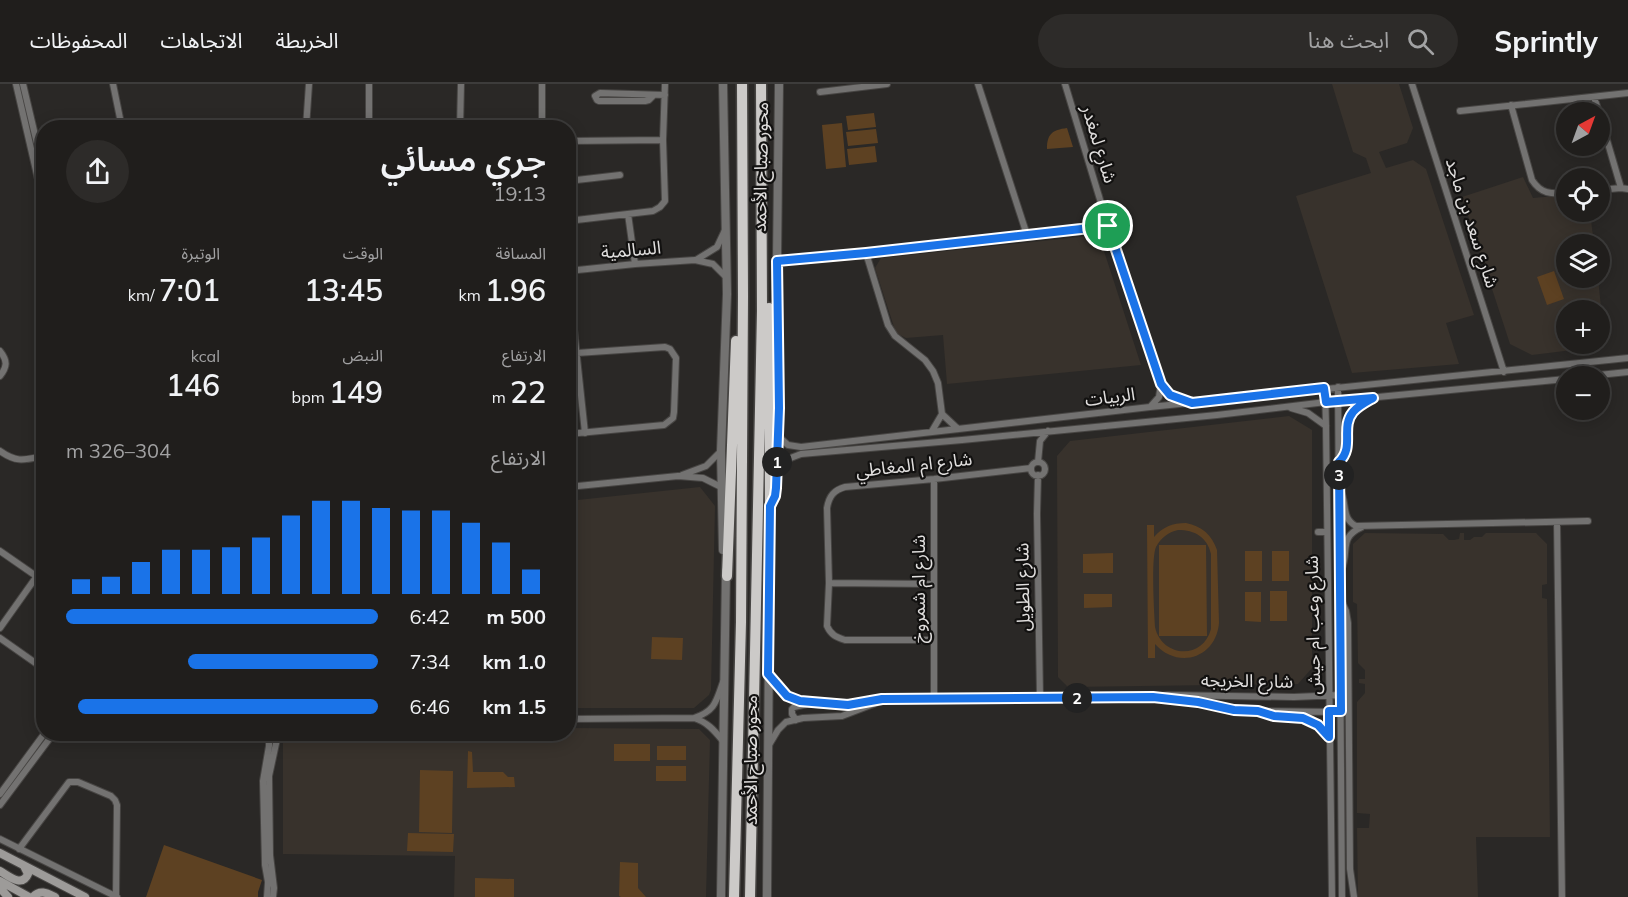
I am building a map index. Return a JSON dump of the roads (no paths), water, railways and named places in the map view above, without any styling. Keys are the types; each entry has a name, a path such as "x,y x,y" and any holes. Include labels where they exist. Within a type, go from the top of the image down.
{"highway":[{"name":"محور صباح الأحمد","path":"734,897 741,622 742,84"},
{"name":"محور صباح الأحمد","path":"750,897 762,248 761,84"},
{"path":"762,248 768,274 770,506"},
{"path":"727,576 734,372 738,319 743,296"}],"main road":[{"path":"0,853 85,897"},
{"path":"0,871 22,881 28,874 23,866"},
{"path":"0,881 31,897 40,892 50,896"},
{"path":"0,888 8,897"}],"street":[{"path":"16,84 36,170"},
{"path":"23,84 36,139"},
{"path":"113,84 121,120"},
{"path":"307,120 309,84"},
{"path":"369,84 369,120"},
{"path":"460,120 461,84"},
{"path":"542,84 542,120"},
{"path":"576,220 653,211 663,204 665,84"},
{"name":"محور صباح الأحمد","path":"721,897 727,576 723,552 721,488 726,330 723,84"},
{"name":"محور صباح الأحمد","path":"766,897 770,506 775,496 779,408 778,84"},
{"path":"820,92 887,84"},
{"path":"978,84 1027,235"},
{"name":"شارع لمغدر","path":"1065,84 1108,226 1161,384"},
{"name":"شارع سعد بن ماجد","path":"1412,84 1504,372"},
{"path":"1460,111 1625,94 1622,84"},
{"path":"623,97 645,94 665,95"},
{"path":"1594,97 1596,102"},
{"path":"1511,105 1532,180 1542,191 1556,194"},
{"path":"576,141 663,140"},
{"path":"1610,145 1625,188 1610,189"},
{"path":"576,180 620,176"},
{"path":"628,214 635,264"},
{"path":"695,260 717,247 726,226"},
{"path":"777,261 1108,226"},
{"path":"866,253 888,325 896,336 925,360 938,383 942,414 932,431"},
{"name":"السالمية","path":"576,271 695,260 713,264 726,277"},
{"path":"576,344 585,432"},
{"path":"576,433 664,425 669,422 674,412 676,358 670,349 665,347 577,353"},
{"path":"0,351 6,361 6,368 0,376"},
{"name":"الربيات","path":"778,436 788,445 801,447 1324,388 1628,358"},
{"path":"1610,374 1628,372"},
{"name":"الربيات","path":"776,471 788,459 801,454 1556,380"},
{"path":"1161,384 1170,395 1192,403"},
{"path":"1150,407 1159,397 1161,384"},
{"name":"شارع وعب ام حيش","path":"1338,387 1342,897"},
{"name":"شارع وعب ام حيش","path":"1324,388 1332,897"},
{"path":"1339,462 1347,448 1347,425 1351,415 1373,398"},
{"path":"1284,407 1308,413 1326,426"},
{"path":"942,414 958,429"},
{"path":"1038,462 1040,441 1048,431"},
{"path":"0,452 12,459 36,457"},
{"path":"678,476 706,466 721,452"},
{"path":"1038,462 1045,468 1042,474 1038,475 1033,473 1031,468 1038,462"},
{"name":"شارع ام المغاطي","path":"934,640 845,640 833,635 827,626 828,500 838,489 845,487 1031,468"},
{"name":"شارع الطويل","path":"1038,475 1040,698"},
{"path":"576,486 678,476 703,478 721,488"},
{"name":"شارع ام شمروخ","path":"934,479 934,699"},
{"path":"1339,488 1343,495 1347,518 1353,525 1588,521"},
{"path":"1557,522 1562,897"},
{"path":"1340,571 1345,559 1345,545 1348,537 1362,526"},
{"path":"1318,532 1327,532"},
{"path":"0,551 36,576 0,628"},
{"path":"829,583 934,584"},
{"name":"شارع وعب ام حيش","path":"1340,598 1346,611 1347,623 1350,869 1354,897"},
{"path":"0,638 36,663"},
{"name":"شارع الخريجه","path":"768,674 787,696 794,700 848,705 882,699 1341,695"},
{"path":"694,718 708,712 714,705 724,679"},
{"name":"شارع الخريجه","path":"1153,697 1198,702 1234,710 1341,711"},
{"name":"شارع الخريجه","path":"796,720 842,716 891,700"},
{"path":"767,748 784,724 796,720 792,709 810,703"},
{"path":"1258,711 1274,716 1308,719 1318,725 1329,737"},
{"path":"576,719 694,718 711,727 723,741"},
{"path":"0,794 39,741"},
{"path":"0,805 48,741"},
{"path":"267,897 263,781 269,741"},
{"path":"273,897 269,776 277,741"},
{"path":"0,839 19,849 117,897 117,805 111,796 78,782 69,782 19,849"},
{"path":"1341,804 1350,815"},
{"path":"50,896 54,882"}]}
